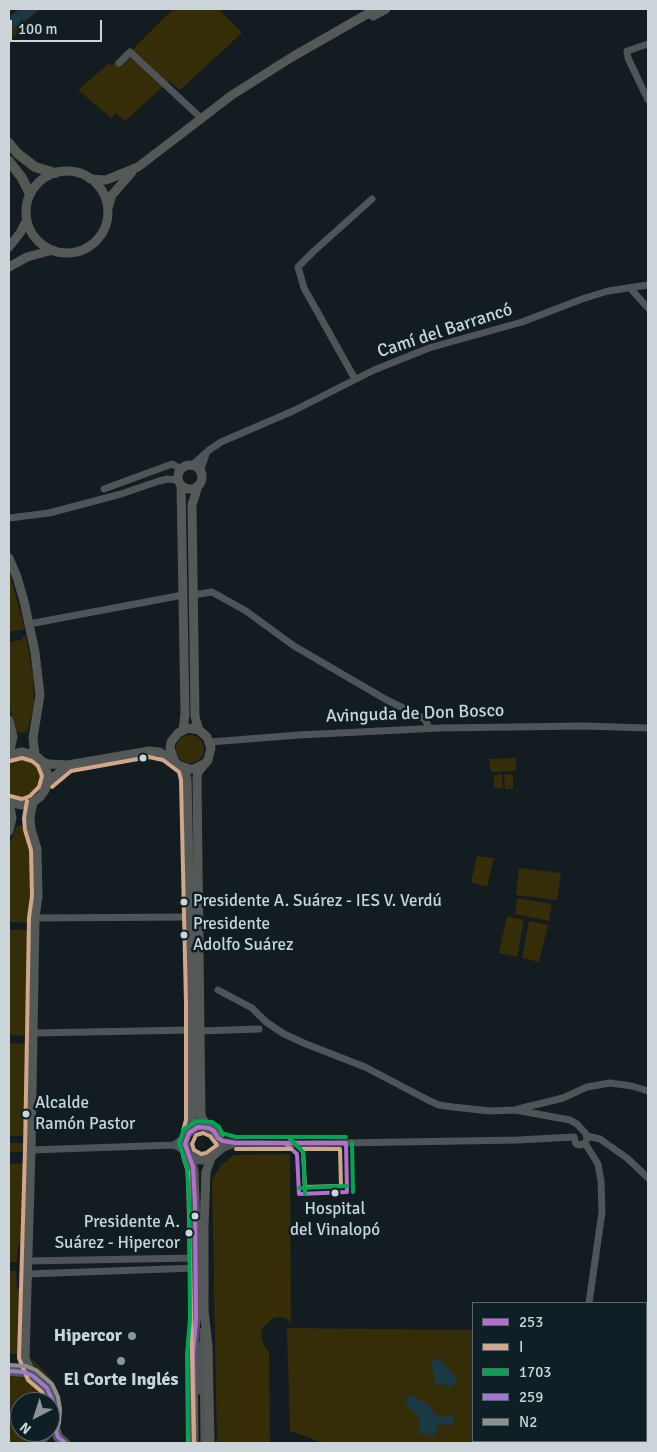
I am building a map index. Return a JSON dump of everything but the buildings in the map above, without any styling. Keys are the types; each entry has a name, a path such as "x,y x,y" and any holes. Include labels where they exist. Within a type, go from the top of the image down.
{"highway":[{"path":"9,143 17,153 35,167 55,173"},
{"path":"12,164 30,194"},
{"path":"9,1371 24,1372 33,1376 47,1388 49,1392"}],"main road":[{"path":"261,78 292,57 376,9"},
{"path":"107,209 112,195 138,166 232,95 386,9"},
{"path":"90,178 102,192 107,209 103,230 91,244 82,250 71,252 53,250 44,246 30,230 26,204 36,185 45,177 55,173 73,172 90,178 106,180 138,166"},
{"path":"9,247 27,220"},
{"path":"9,267 27,257 53,250"},
{"path":"183,730 185,714 183,595 178,474 186,466 195,467 200,472 201,480 192,504 196,717 198,730"},
{"path":"179,483 187,489 198,486"},
{"path":"9,558 17,578 35,652 40,694 32,738 36,755 43,762 46,769 48,782"},
{"path":"9,720 12,736 9,754 22,752 36,755"},
{"path":"43,762 68,765 148,751 160,746 183,730 193,728 204,733 210,742 211,754 198,772 197,779 196,1030 192,1121 185,1144 194,1171 196,1258 196,1319 193,1354 194,1443"},
{"path":"174,736 170,748 174,760"},
{"path":"148,751 159,752 184,768 194,769 204,764"},
{"path":"9,831 12,818 9,802 22,805 33,802 40,797 48,782 68,765"},
{"path":"184,768 187,779 190,917 201,1116 208,1128"},
{"path":"33,802 30,817 31,829 37,849 38,896 35,918 34,1033 25,1358 33,1376"},
{"path":"188,1135 198,1127 208,1128 214,1131 218,1138 219,1146 206,1172 204,1227 204,1310 208,1346 210,1443"},
{"path":"188,1153 198,1160 204,1160 213,1156"}],"street":[{"path":"648,44 627,51 628,58 648,100"},
{"path":"119,63 130,52 201,118"},
{"path":"354,379 304,288 298,267 372,199"},
{"name":"Camí del Barrancó","path":"191,466 221,442 293,411 354,379 429,348 522,322 582,298 608,291 648,285"},
{"path":"630,288 648,308"},
{"path":"200,472 206,453"},
{"path":"104,489 172,464 181,470"},
{"path":"9,518 43,514 121,494 168,479 179,483"},
{"path":"193,595 212,592 246,611 294,646 385,699 425,719 429,728"},
{"path":"29,624 183,595"},
{"name":"Avinguda de Don Bosco","path":"210,742 488,726 648,728"},
{"path":"35,918 190,917"},
{"path":"218,990 252,1008 284,1034 365,1067 396,1085 439,1105 490,1111 515,1110 563,1098 587,1087 610,1083 632,1086 648,1091"},
{"path":"34,1033 259,1029"},
{"path":"515,1110 570,1120 577,1124 598,1164 601,1181 602,1212 589,1302"},
{"path":"218,1138 235,1143 297,1144 518,1140 574,1137 577,1133 585,1137 600,1139 627,1158 648,1178"},
{"path":"174,1145 188,1135"},
{"path":"574,1137 576,1144 581,1145 585,1137"},
{"path":"213,1156 235,1143"},
{"path":"31,1150 174,1145 188,1153"},
{"path":"27,1261 196,1258"},
{"path":"27,1274 196,1268"},
{"path":"202,1443 204,1310"},
{"path":"196,1319 202,1443"}],"shaded area":[{"path":"19,9 41,9 24,22 14,37 9,34 9,16"},
{"path":"173,9 219,9 242,33 180,90 169,81 125,121 116,113 111,118 78,90 108,64 112,65 134,48"},
{"path":"9,571 25,629 9,632"},
{"path":"26,636 33,676 34,704 27,733 17,732 10,708 9,696 9,642 22,640 22,637"},
{"path":"190,735 200,739 204,749 200,759 190,763 180,759 176,749 180,739"},
{"path":"19,757 26,757 33,761 41,772 42,780 40,787 36,793 25,799 18,799 9,795 9,761"},
{"path":"516,758 516,771 491,772 489,759"},
{"path":"502,774 503,788 494,788 494,775"},
{"path":"504,774 513,775 513,789 505,789"},
{"path":"17,826 25,826 31,849 30,923 9,922 9,845"},
{"path":"477,856 494,858 487,887 471,882"},
{"path":"519,868 561,873 557,900 516,895"},
{"path":"517,898 552,904 549,921 515,914"},
{"path":"507,916 524,920 517,957 499,953"},
{"path":"529,921 548,925 539,962 522,958"},
{"path":"9,930 30,930 27,1036 9,1035"},
{"path":"9,1043 28,1044 25,1136 9,1136"},
{"path":"9,1143 25,1143 24,1152 9,1152"},
{"path":"290,1154 291,1324 287,1319 281,1317 274,1318 263,1327 261,1336 264,1345 269,1351 270,1443 217,1443 212,1180 221,1165 234,1155"},
{"path":"24,1163 23,1244 18,1245 17,1262 9,1262 9,1164"},
{"path":"9,1271 16,1271 17,1289 21,1289 20,1354 9,1354"},
{"path":"287,1328 472,1330 472,1442 560,1442 324,1443 290,1431"},
{"path":"32,1361 48,1375 58,1390 56,1391 50,1386 52,1385 37,1371"},
{"path":"9,1377 21,1377 34,1383 42,1392 10,1392 10,1442 29,1442 9,1443"}],"water":[{"path":"436,1358 442,1361 457,1378 455,1384 449,1388 442,1384 434,1384 435,1377 430,1363"},
{"path":"409,1395 427,1403 437,1416 446,1417 451,1414 454,1421 452,1425 439,1424 433,1438 429,1434 417,1434 420,1428 419,1418 409,1408 404,1399"}],"waterway":[{"path":"9,25 31,9"}],"transit line":[{"name":"I","path":"52,787 71,771 149,757 163,760 179,772 181,780 186,1003 186,1120 183,1131"},
{"name":"I","path":"10,761 22,758 32,761 38,766 42,776 39,787 30,796 22,799 10,796"},
{"name":"I","path":"27,801 24,818 25,830 31,850 32,896 29,918 19,1358 28,1380 42,1392"},
{"name":"1703","path":"188,1443 189,1202 187,1168 179,1143 184,1129 197,1121 212,1122 219,1127 223,1135"},
{"name":"253","path":"194,1443 195,1202 193,1167 185,1144 189,1133 198,1127 209,1128 214,1131 218,1138"},
{"name":"I","path":"203,1133 210,1136 217,1145 206,1153 201,1154 194,1150 192,1144 196,1135 203,1133"},
{"name":"1703","path":"221,1133 236,1137 346,1137"},
{"name":"253","path":"218,1138 235,1143 346,1143"},
{"name":"1703","path":"290,1139 303,1152 305,1194"},
{"name":"253","path":"346,1143 347,1192"},
{"name":"1703","path":"352,1143 353,1192"},
{"name":"253","path":"286,1144 297,1154 299,1194"},
{"name":"I","path":"236,1149 291,1149"},
{"name":"I","path":"303,1149 340,1149 341,1186 305,1187 303,1149"},
{"name":"I","path":"183,1156 188,1172 194,1443"},
{"name":"1703","path":"299,1188 347,1186"},
{"name":"253","path":"299,1194 347,1192"},
{"name":"N2","path":"9,1365 26,1366 36,1370 52,1384 56,1392"},
{"name":"259","path":"9,1371 24,1372 33,1376 47,1388 54,1410 53,1422 58,1437 65,1443"}],"place":[{"name":"Presidente A. Suárez - IES V. Verdú","path":"184,902"},
{"name":"Presidente Adolfo Suárez","path":"184,935"},
{"name":"Alcalde Ramón Pastor","path":"26,1114"},
{"name":"Hospital del Vinalopó","path":"335,1193"},
{"name":"Presidente A. Suárez - Hipercor","path":"189,1233"},
{"name":"Hipercor","path":"132,1336"},
{"name":"El Corte Inglés","path":"121,1361"}]}
